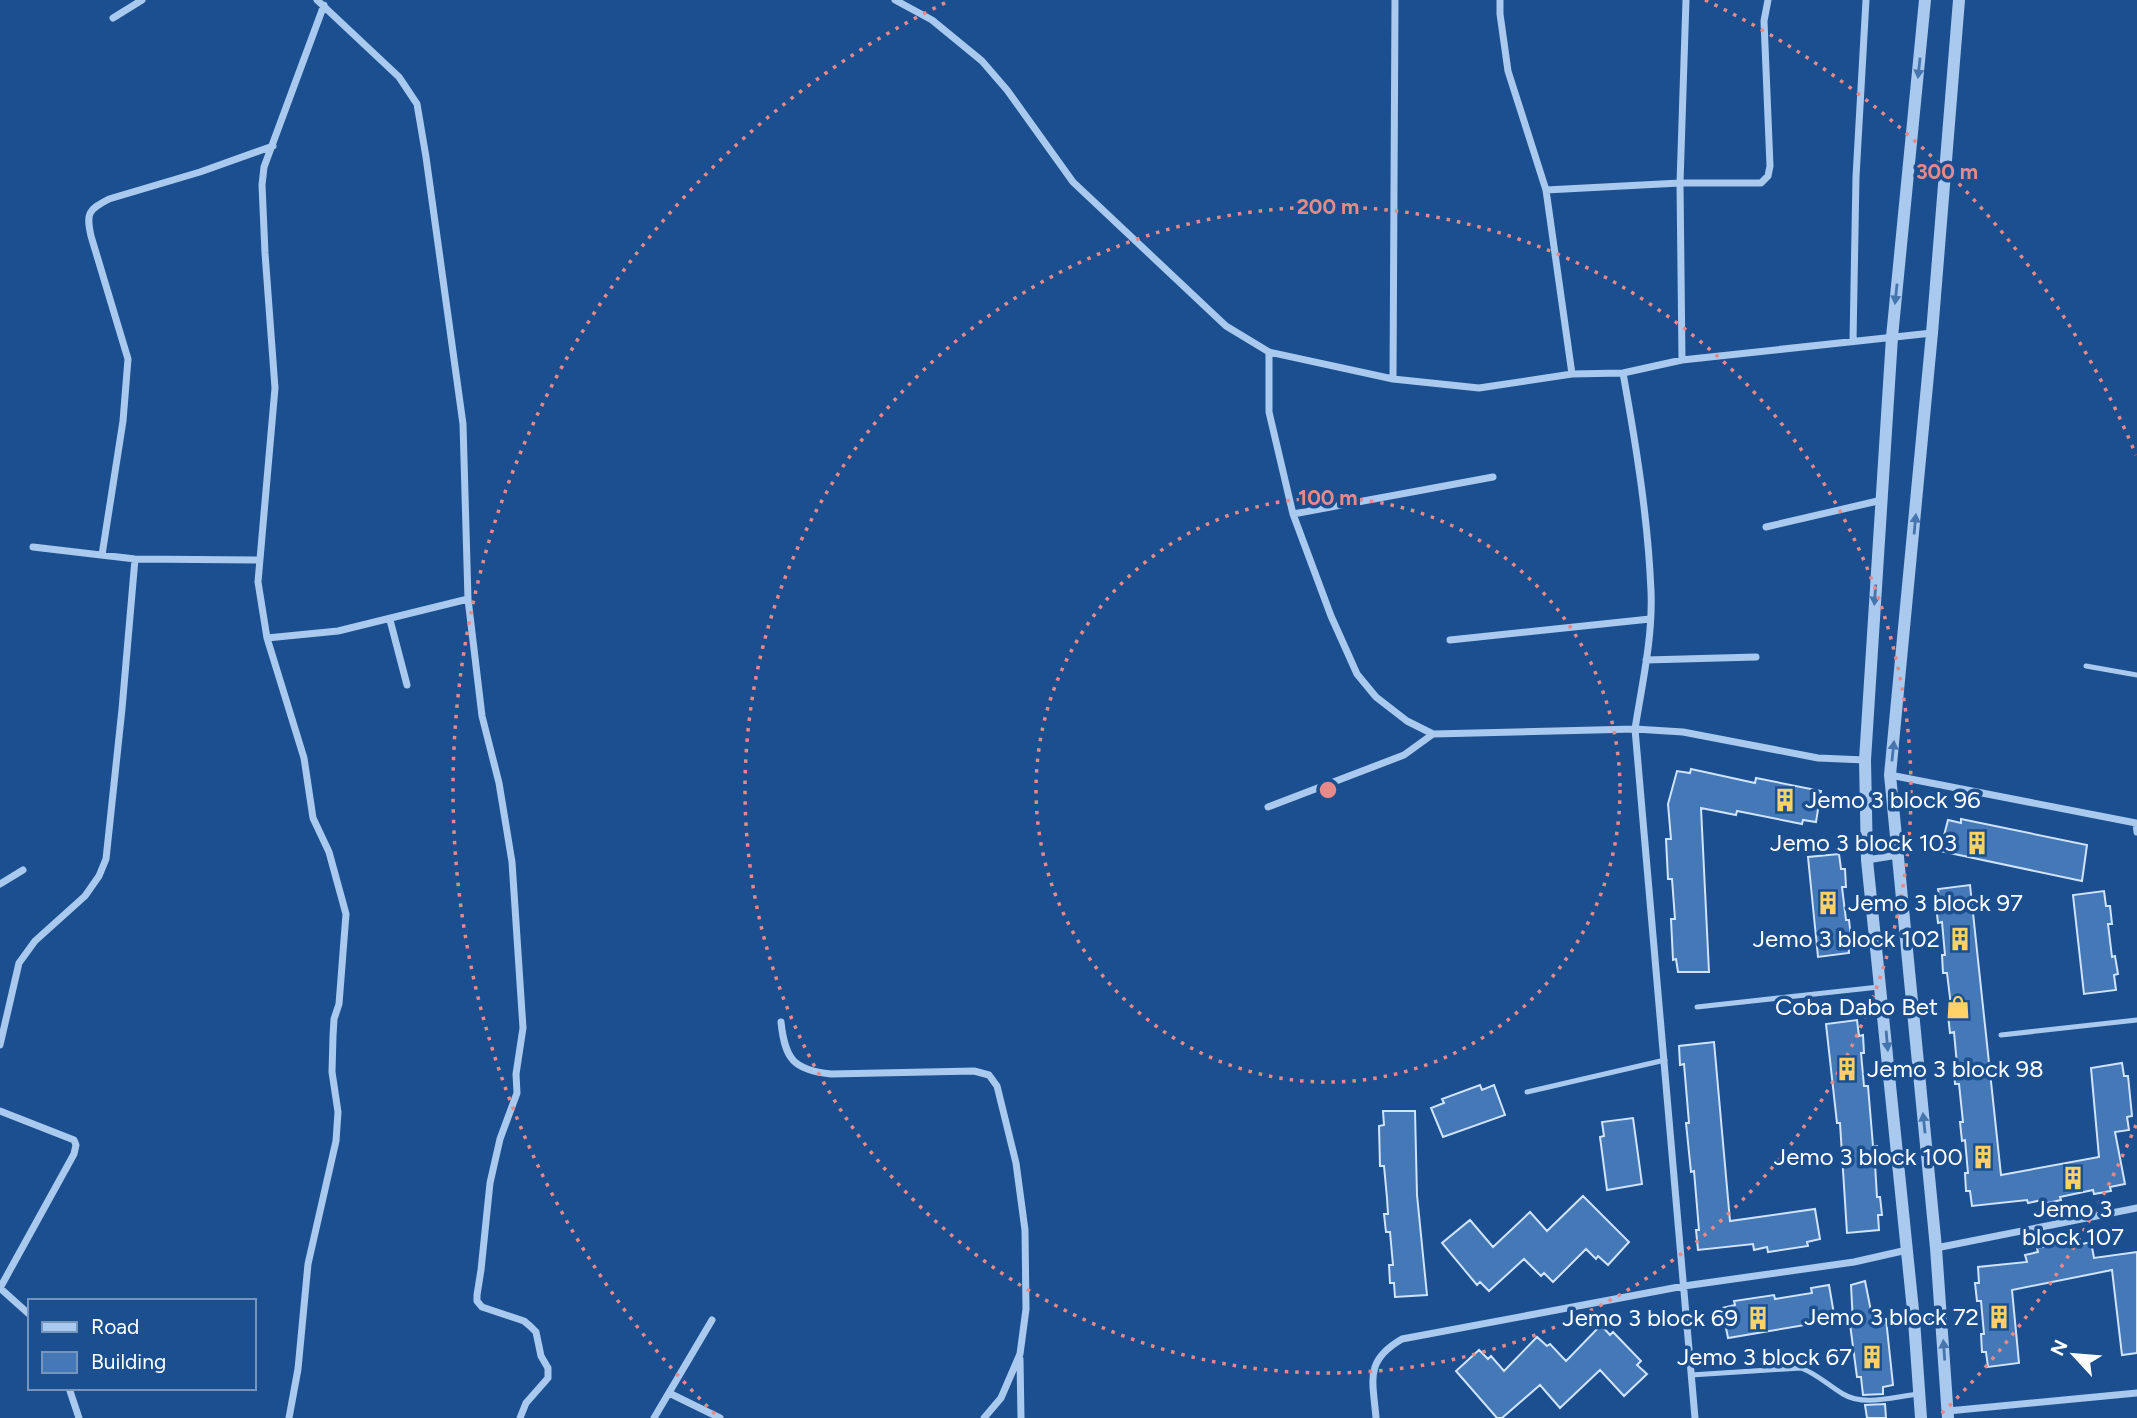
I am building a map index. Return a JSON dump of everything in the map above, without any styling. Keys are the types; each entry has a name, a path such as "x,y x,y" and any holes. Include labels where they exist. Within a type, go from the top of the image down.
{"street":[{"path":"113,18 142,0"},
{"path":"895,0 932,20 982,61 1007,90 1073,182 1226,326 1269,352 1393,379 1479,388 1572,374 1623,373 1682,360 1932,333"},
{"path":"1393,379 1395,0"},
{"path":"1500,0 1508,71 1546,190 1572,374"},
{"path":"1682,360 1680,183 1685,0"},
{"path":"1546,190 1680,183 1761,183 1768,176 1770,166 1764,21 1768,0"},
{"path":"1853,341 1856,177 1866,0"},
{"path":"1921,1418 1882,987 1867,860 1865,760 1892,337 1925,0"},
{"path":"1959,0 1932,333 1890,775 1936,1248 1948,1415 2137,1393"},
{"path":"289,1418 299,1369 308,1264 336,1141 338,1112 332,1072 333,1048 346,914 330,852 313,818 304,758 267,638 258,582 275,388 262,185 264,167 321,2 399,77 417,104 463,424 468,599 482,716 499,783 512,862 523,1028 516,1074 517,1093 500,1139 490,1183 477,1301 482,1307 524,1321 536,1332 541,1356 548,1368 548,1378 526,1403 520,1418"},
{"path":"102,555 123,421 128,359 91,236 89,212 109,199 200,172 273,146"},
{"path":"1269,352 1269,412 1293,514 1331,615 1357,674 1376,697 1408,721 1433,734 1635,729 1683,732 1818,758 1865,760"},
{"path":"1623,373 1637,449 1651,591 1646,660 1635,729 1695,1418"},
{"path":"1293,514 1493,477"},
{"path":"1766,527 1882,500"},
{"path":"33,547 135,559 260,560"},
{"path":"0,1045 19,963 35,941 85,896 99,876 106,859 135,559"},
{"path":"267,638 338,631 468,599"},
{"path":"1450,640 1650,619"},
{"path":"390,620 407,685"},
{"path":"1646,660 1756,657"},
{"path":"1268,807 1404,755 1433,734"},
{"path":"1890,775 2137,823 2137,832"},
{"path":"1867,860 1898,855"},
{"path":"0,884 23,870"},
{"path":"781,1022 783,1048 798,1066 816,1072 974,1071 989,1075 997,1086 1016,1164 1025,1230 1026,1309 1020,1354 1021,1418"},
{"path":"0,1111 74,1140 76,1145 74,1154 3,1272 0,1288 28,1313"},
{"path":"1936,1248 2137,1208"},
{"path":"1376,1418 1372,1376 1377,1358 1402,1339 1685,1286 1854,1262 1907,1250"},
{"path":"1914,1320 1942,1316"},
{"path":"654,1418 712,1320"},
{"path":"984,1418 1001,1398 1020,1354"},
{"path":"70,1390 79,1418"},
{"path":"669,1393 720,1418"}],"lane":[{"path":"2086,666 2137,676"},
{"path":"1697,1007 1882,987"},
{"path":"2001,1035 2137,1020"},
{"path":"1527,1092 1665,1060"},
{"path":"1691,1376 1801,1368 1816,1374 1845,1395 1861,1401 1919,1394"}],"building":[{"path":"1691,769 1755,783 1756,778 1821,791 1816,822 1803,820 1802,824 1737,811 1736,815 1701,808 1709,972 1678,972 1676,959 1673,960 1671,919 1675,919 1672,879 1668,879 1666,839 1671,839 1668,804 1677,771 1690,773"},
{"path":"1961,819 2087,845 2082,881 1940,851 1948,820 1961,823"},
{"name":"Jemo 3 block 97","path":"1839,854 1841,869 1845,869 1846,887 1842,887 1851,938 1848,938 1849,953 1818,957 1808,857"},
{"path":"1970,885 2001,1175 2099,1157 2091,1068 2122,1063 2124,1076 2128,1076 2132,1116 2127,1117 2129,1130 2115,1132 2125,1184 2110,1187 2111,1191 2094,1194 2093,1190 2060,1197 2061,1200 2043,1204 2042,1200 2028,1203 2027,1200 1972,1206 1970,1191 1966,1191 1965,1173 1968,1173 1965,1140 1962,1141 1960,1122 1963,1122 1959,1084 1955,1084 1954,1066 1957,1065 1954,1032 1950,1033 1948,1015 1952,1014 1947,973 1943,973 1942,955 1945,955 1942,922 1938,923 1936,905 1940,904 1938,889"},
{"path":"2104,891 2106,906 2110,906 2112,924 2108,924 2112,957 2115,956 2118,974 2114,975 2116,990 2084,994 2073,895"},
{"path":"1857,1020 1859,1036 1863,1035 1864,1053 1861,1053 1864,1086 1868,1086 1873,1146 1877,1146 1877,1197 1880,1197 1882,1215 1878,1215 1879,1230 1847,1233 1840,1123 1837,1123 1826,1024"},
{"path":"1714,1042 1730,1221 1815,1209 1820,1239 1807,1242 1808,1246 1768,1252 1767,1247 1754,1250 1753,1244 1698,1250 1694,1171 1691,1172 1684,1064 1680,1065 1679,1046"},
{"path":"1480,1085 1482,1090 1494,1085 1505,1115 1443,1137 1431,1108 1444,1103 1442,1099"},
{"path":"1383,1111 1415,1111 1417,1195 1427,1295 1395,1297 1394,1283 1390,1283 1389,1265 1393,1265 1390,1232 1386,1232 1384,1214 1388,1214 1384,1166 1380,1166 1379,1126 1384,1125"},
{"path":"1633,1118 1642,1184 1607,1190 1600,1137 1604,1136 1602,1122"},
{"path":"1583,1196 1629,1242 1608,1265 1598,1256 1596,1259 1586,1249 1553,1282 1544,1273 1541,1276 1524,1259 1489,1291 1480,1282 1477,1285 1442,1243 1470,1220 1493,1247 1530,1212 1547,1231"},
{"path":"2077,1241 2078,1245 2091,1242 2094,1258 2137,1252 2137,1353 2122,1355 2112,1270 2012,1290 2019,1363 1988,1367 1986,1352 1982,1352 1981,1334 1984,1334 1981,1301 1977,1301 1975,1283 1979,1283 1978,1267 2027,1262 2025,1255 2038,1252 2037,1248"},
{"name":"Jemo 3 block 67","path":"1865,1281 1873,1321 1886,1319 1893,1385 1883,1387 1883,1394 1863,1395 1861,1377 1857,1377 1850,1324 1853,1323 1851,1285"},
{"name":"Jemo 3 block 69","path":"1829,1285 1835,1320 1728,1338 1722,1308 1735,1305 1734,1301 1774,1295 1775,1299 1812,1293 1811,1288"},
{"path":"1601,1325 1610,1335 1613,1332 1641,1361 1637,1365 1647,1374 1624,1396 1600,1370 1560,1408 1540,1385 1502,1418 1497,1418 1456,1371 1479,1350 1488,1359 1491,1356 1504,1371 1537,1337 1547,1346 1550,1344 1566,1361"},
{"path":"1885,1404 1886,1418 1867,1418 1865,1405"}],"place":[{"name":"Jemo 3 block 96","path":"1785,800"},
{"name":"Jemo 3 block 103","path":"1977,843"},
{"name":"Jemo 3 block 97","path":"1828,903"},
{"name":"Jemo 3 block 102","path":"1960,939"},
{"name":"Coba Dabo Bet","path":"1958,1007"},
{"name":"Jemo 3 block 98","path":"1847,1069"},
{"name":"Jemo 3 block 100","path":"1983,1157"},
{"name":"Jemo 3 block 107","path":"2073,1178"},
{"name":"Jemo 3 block 72","path":"1999,1317"},
{"name":"Jemo 3 block 69","path":"1758,1318"},
{"name":"Jemo 3 block 67","path":"1872,1357"}]}
